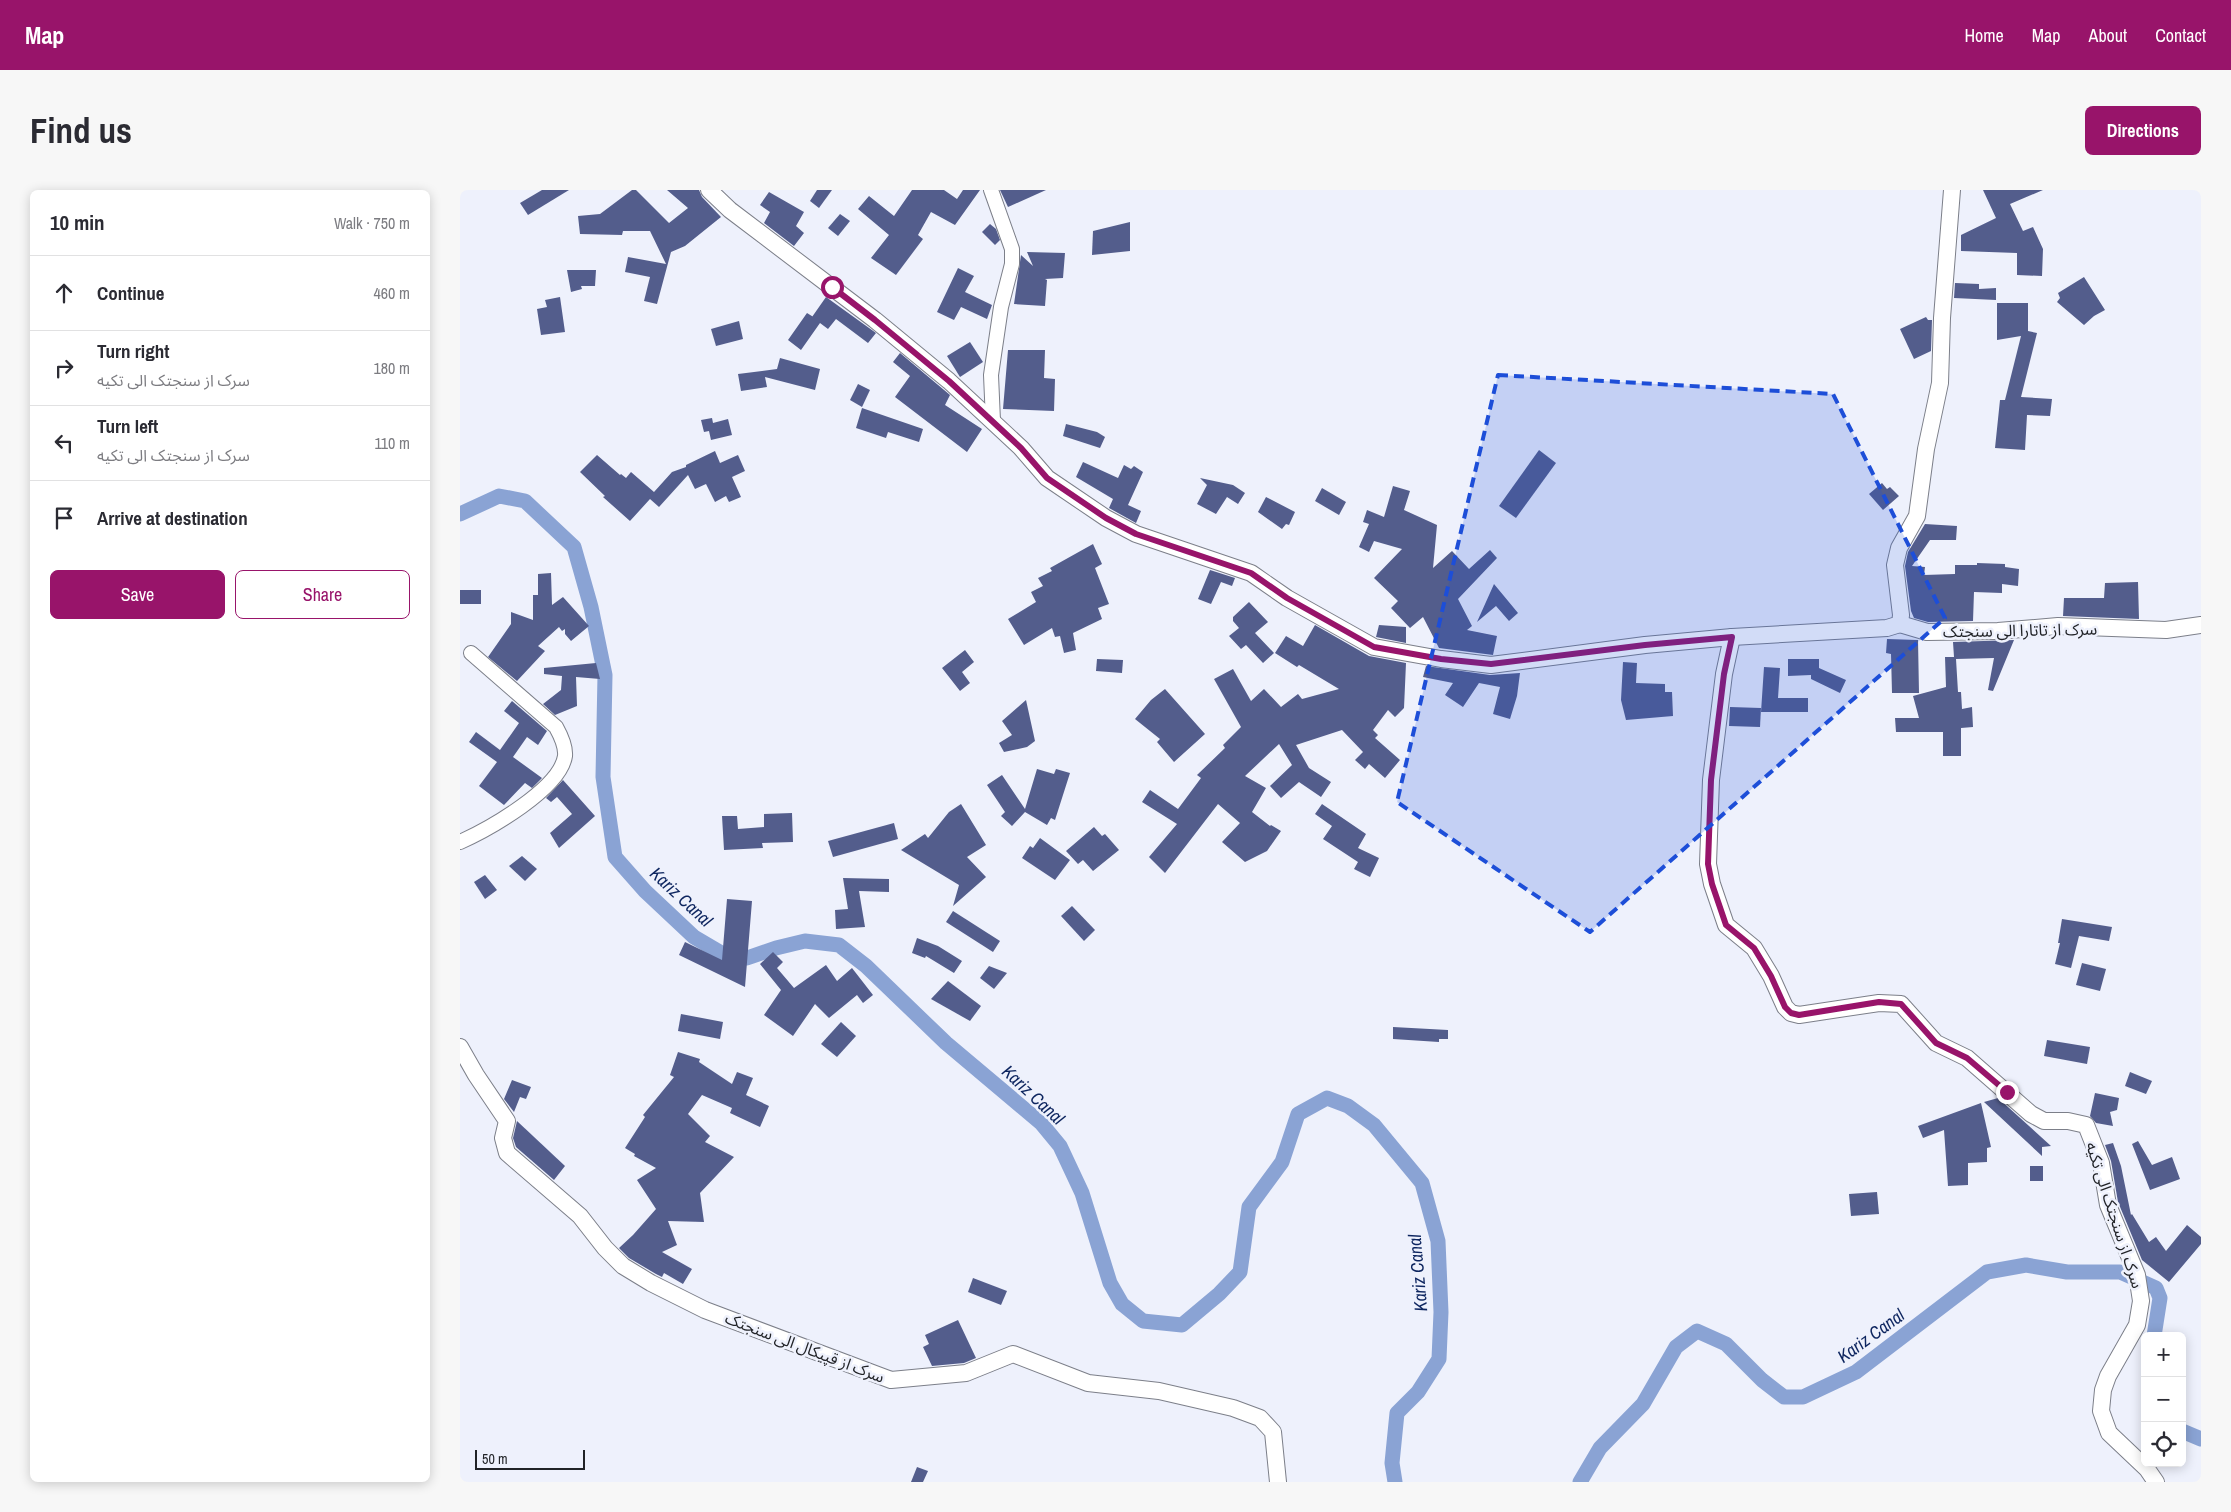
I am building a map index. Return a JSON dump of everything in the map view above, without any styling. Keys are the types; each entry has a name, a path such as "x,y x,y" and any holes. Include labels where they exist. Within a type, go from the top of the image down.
{"street":[{"path":"709,190 730,210 875,320 949,381 1021,448 1047,478 1106,518 1136,534 1251,573 1287,598 1374,647 1441,659 1491,664 1645,645 1732,637 1887,628 1900,624 1901,615 1895,565 1899,548 1917,516 1926,449 1940,383 1942,318 1952,190"},
{"path":"991,190 1012,249 1012,264 1001,307 990,375 993,422"},
{"name":"سرک از تاتارا الی سنجتک","path":"1900,624 1927,632 1998,631 2058,626 2166,630 2201,625"},
{"name":"سرک از سنجتک الی تکیه","path":"1732,637 1724,674 1711,780 1708,864 1712,884 1726,925 1754,948 1771,976 1785,1007 1791,1013 1799,1015 1879,1002 1901,1004 1936,1043 1967,1058 2031,1114 2044,1121 2068,1121 2086,1125 2101,1163 2108,1205 2137,1274 2141,1301 2137,1325 2108,1376 2103,1390 2101,1410 2109,1433 2147,1469 2156,1482"},
{"path":"460,842 518,810 559,774 565,756 564,744 556,727 471,653"},
{"name":"سرک از قپیکال الی سنجتک","path":"460,1047 476,1075 507,1121 503,1138 507,1152 580,1216 605,1248 624,1266 651,1283 705,1310 891,1380 966,1374 1013,1354 1088,1383 1159,1391 1233,1408 1260,1418 1273,1432 1278,1482"}],"highlighted area":[{"path":"1498,375 1833,394 1945,618 1590,932 1397,802"}],"building":[{"path":"542,190 569,190 528,215 520,203"},
{"path":"632,190 636,190 669,223 688,208 667,190 699,190 702,197 721,217 685,246 671,252 657,304 644,301 650,277 625,272 628,257 666,264 650,231 623,231 622,235 580,234 578,216 600,214"},
{"path":"817,190 832,190 819,208 810,201"},
{"path":"912,190 944,190 957,199 963,190 980,190 955,225 931,212 918,235 923,239 896,275 871,258 889,235 858,209 869,196 894,216"},
{"path":"1000,190 1046,190 1008,207"},
{"path":"1983,190 2043,190 2010,204 2023,231 2033,227 2043,249 2042,276 2017,275 2017,253 1961,251 1961,235 1996,218"},
{"path":"769,192 804,212 796,226 804,233 794,246 764,223 770,212 760,205"},
{"path":"840,214 850,221 838,236 828,228"},
{"path":"1130,222 1130,251 1092,255 1093,231"},
{"path":"990,224 996,229 1000,240 995,245 982,232"},
{"path":"1027,252 1065,253 1063,278 1045,279 1047,280 1045,306 1014,304 1021,255 1033,266"},
{"path":"958,268 974,276 965,292 992,305 987,319 961,307 954,320 937,312"},
{"path":"567,270 596,270 595,286 581,286 582,289 571,292"},
{"path":"2084,277 2105,310 2094,316 2084,325 2057,302 2060,298 2058,293"},
{"path":"1955,283 1979,284 1979,289 1996,288 1996,300 1954,298"},
{"path":"560,297 565,332 541,335 537,309 547,307 545,300"},
{"path":"826,297 876,333 868,343 836,319 828,329 820,323 801,350 788,340 807,313 812,316"},
{"path":"1997,303 2028,303 2028,331 2037,333 2021,397 2052,399 2050,416 2027,415 2025,450 1995,448 2000,400 2005,400 2021,336 1997,340"},
{"path":"1926,317 1928,320 1932,320 1931,351 1914,359 1900,329"},
{"path":"739,321 743,339 716,346 711,329"},
{"path":"970,342 983,362 960,377 947,356"},
{"path":"1008,350 1045,350 1044,378 1055,379 1054,411 1003,409"},
{"path":"900,353 950,395 945,405 982,429 967,452 895,397 910,376 893,362"},
{"path":"780,358 820,369 815,390 765,377 767,387 741,391 738,374 777,369"},
{"path":"858,384 870,390 862,407 850,400"},
{"path":"862,408 923,429 919,442 888,432 886,438 856,428"},
{"path":"712,418 713,423 728,419 732,435 711,440 709,431 704,432 701,420"},
{"path":"1066,424 1097,432 1105,437 1100,448 1063,436"},
{"path":"1539,450 1556,463 1516,518 1499,506"},
{"path":"715,451 720,463 738,455 745,471 732,477 741,497 729,502 726,496 715,502 706,484 695,489 688,475 659,507 650,499 630,521 603,497 605,496 580,472 597,455 626,478 631,472 654,492 672,472 686,467 686,465"},
{"path":"1083,462 1118,478 1124,465 1131,469 1134,466 1143,472 1128,505 1141,511 1136,523 1109,508 1113,499 1076,477"},
{"path":"1200,478 1233,485 1245,493 1238,504 1227,497 1216,514 1197,504 1207,485"},
{"path":"1882,483 1887,489 1890,487 1899,496 1883,510 1869,494"},
{"path":"1393,486 1410,491 1404,510 1437,525 1433,568 1452,551 1469,569 1490,550 1497,558 1458,599 1472,626 1467,630 1497,636 1493,655 1439,648 1423,617 1410,628 1391,608 1398,601 1374,578 1402,549 1374,541 1369,552 1359,547 1369,524 1363,522 1367,510 1384,517"},
{"path":"1322,488 1346,502 1339,515 1315,501"},
{"path":"1266,497 1295,512 1289,525 1286,524 1282,529 1258,512"},
{"path":"1925,524 1957,526 1956,540 1930,540 1912,566 1925,567 1924,575 1955,574 1955,565 1977,565 1977,563 2005,564 2005,567 2019,569 2018,586 2002,584 2002,593 1974,592 1973,621 1928,622 1914,618 1911,611 1905,566 1908,552"},
{"path":"1093,544 1102,564 1095,568 1109,604 1098,608 1102,619 1073,633 1076,650 1064,653 1060,636 1055,637 1052,628 1024,645 1008,619 1036,602 1031,592 1043,586 1038,578 1052,571 1050,568"},
{"path":"1210,570 1235,578 1232,586 1221,582 1211,604 1198,599"},
{"path":"551,573 552,605 563,597 589,626 571,641 565,634 565,629 562,631 559,627 538,646 545,651 517,681 488,657 511,624 511,612 533,620 533,595 538,595 538,574"},
{"path":"2138,582 2139,619 2063,616 2064,598 2104,598 2105,583"},
{"path":"1494,584 1518,613 1509,621 1496,606 1477,622"},
{"path":"460,590 481,590 481,604 460,604"},
{"path":"1249,602 1268,622 1255,633 1274,653 1263,663 1246,645 1241,649 1229,636 1239,628 1233,621 1233,617"},
{"path":"1315,625 1369,656 1406,663 1404,708 1395,717 1388,710 1373,730 1378,735 1375,738 1400,760 1385,778 1369,764 1365,769 1355,760 1363,752 1342,730 1296,745 1309,768 1331,782 1321,797 1299,782 1281,798 1270,786 1292,765 1279,744 1245,776 1266,788 1252,812 1270,826 1281,831 1267,851 1245,862 1222,842 1240,823 1218,804 1165,873 1149,857 1177,824 1142,802 1150,790 1178,809 1201,778 1197,775 1225,748 1223,745 1241,727 1214,679 1233,669 1251,701 1264,689 1281,707 1298,694 1302,699 1339,689 1275,653 1286,636 1303,646"},
{"path":"1379,625 1406,627 1406,643 1376,637"},
{"path":"1887,639 1918,640 1919,693 1892,693 1891,654 1886,653"},
{"path":"2014,640 1993,691 1988,690 1994,658 1956,659 1958,692 1961,692 1962,709 1972,707 1973,727 1961,728 1961,756 1943,756 1943,732 1896,732 1895,718 1919,718 1913,696 1946,687 1945,657 1954,657 1953,642"},
{"path":"965,650 974,662 962,672 970,683 960,691 942,668"},
{"path":"1097,659 1123,660 1122,673 1096,671"},
{"path":"1788,659 1819,659 1819,668 1846,680 1840,693 1811,679 1811,675 1788,676"},
{"path":"1623,662 1637,663 1636,683 1665,684 1665,692 1672,692 1673,716 1626,720 1621,700"},
{"path":"596,663 600,679 576,677 577,706 555,715 543,704 561,690 562,676 544,674 544,668"},
{"path":"1426,666 1490,675 1520,673 1517,696 1510,719 1493,714 1500,687 1479,683 1463,707 1445,695 1453,683 1423,677"},
{"path":"1764,667 1780,668 1778,698 1808,698 1808,712 1761,712"},
{"path":"1165,689 1205,734 1174,762 1157,742 1160,739 1135,719 1151,700"},
{"path":"1026,700 1035,741 1027,747 1004,752 999,743 1012,735 1002,721"},
{"path":"512,701 547,731 538,745 527,737 513,757 542,778 532,788 525,783 504,805 479,786 497,762 469,742 476,732 500,750 519,723 504,711"},
{"path":"1730,707 1761,708 1760,727 1729,726"},
{"path":"1037,769 1054,774 1056,769 1070,773 1055,820 1051,818 1047,825 1025,812 1012,826 1001,816 1005,812 987,785 1002,775 1025,809"},
{"path":"563,780 595,816 559,848 550,833 572,814 557,797 551,802 546,798"},
{"path":"961,804 986,845 967,857 986,877 953,906 959,885 901,850 925,834 928,838 949,812"},
{"path":"1322,804 1366,834 1358,848 1379,858 1370,877 1354,869 1358,862 1323,839 1332,826 1315,814"},
{"path":"792,813 793,842 762,843 763,848 724,850 722,816 737,816 738,829 764,827 764,814"},
{"path":"894,823 898,839 833,857 828,841"},
{"path":"1094,827 1102,836 1105,834 1119,850 1093,871 1083,860 1078,864 1066,851"},
{"path":"1040,838 1070,860 1055,880 1022,858 1030,846 1033,848"},
{"path":"522,856 537,869 525,881 509,866"},
{"path":"485,875 497,890 485,899 474,882"},
{"path":"843,878 889,879 889,892 859,891 865,927 836,929 835,910 848,909"},
{"path":"727,899 752,901 745,987 679,955 685,942 722,960"},
{"path":"1072,906 1095,930 1084,941 1061,916"},
{"path":"953,911 1000,941 993,952 946,922"},
{"path":"2062,919 2112,927 2109,941 2079,936 2071,968 2055,964 2060,943 2058,943"},
{"path":"917,938 938,946 962,961 954,973 926,956 925,958 912,953"},
{"path":"773,952 783,962 777,968 794,988 826,965 837,981 852,968 873,995 863,1003 857,995 829,1018 815,1004 793,1036 764,1015 781,990 760,964"},
{"path":"2082,963 2106,969 2100,991 2076,985"},
{"path":"989,966 1007,973 994,989 980,978"},
{"path":"948,981 981,1006 970,1021 931,999"},
{"path":"681,1014 723,1022 720,1039 678,1031"},
{"path":"841,1022 856,1036 837,1057 821,1044"},
{"path":"1393,1027 1448,1030 1448,1039 1439,1039 1439,1042 1393,1039"},
{"path":"2047,1040 2090,1047 2087,1064 2044,1056"},
{"path":"678,1052 700,1059 699,1062 732,1084 737,1072 753,1078 746,1095 769,1106 760,1127 730,1113 732,1108 702,1095 688,1114 710,1136 705,1142 734,1157 700,1193 704,1222 668,1221 677,1245 662,1252 692,1269 683,1284 664,1273 662,1277 656,1274 629,1258 619,1248 656,1209 637,1180 656,1168 634,1156 635,1154 625,1148 645,1117 643,1115 674,1077 670,1075"},
{"path":"2130,1072 2152,1081 2146,1094 2125,1086"},
{"path":"512,1080 531,1087 526,1099 520,1097 514,1112 504,1099"},
{"path":"2095,1093 2119,1098 2117,1110 2110,1112 2113,1126 2096,1123 2090,1116"},
{"path":"1998,1098 2051,1146 2042,1147 2042,1156 1984,1102"},
{"path":"1981,1103 1991,1147 1987,1148 1987,1162 1968,1163 1968,1185 1948,1186 1944,1130 1923,1138 1918,1126"},
{"path":"517,1121 565,1166 554,1180 516,1147 513,1138"},
{"path":"2138,1141 2152,1165 2172,1157 2180,1179 2150,1190 2132,1144"},
{"path":"2113,1143 2121,1166 2131,1215 2149,1242 2156,1237 2166,1251 2187,1225 2201,1237 2201,1244 2169,1282 2142,1260 2118,1202 2111,1161 2105,1145"},
{"path":"2030,1166 2043,1166 2043,1181 2030,1181"},
{"path":"1877,1192 1879,1214 1851,1216 1849,1194"},
{"path":"973,1278 1007,1291 1001,1305 968,1292"},
{"path":"958,1320 976,1358 964,1363 932,1366 923,1347 929,1344 925,1335"},
{"path":"917,1467 928,1471 923,1482 911,1482"}],"waterway":[{"name":"Kariz Canal","path":"460,514 499,496 525,501 574,547 591,607 605,675 603,777 615,857 645,891 694,937 728,957 747,958 805,941 839,945 866,966 946,1043 1041,1123 1060,1146 1082,1193 1110,1283 1122,1304 1143,1321 1182,1325 1219,1294 1240,1272 1249,1207 1282,1162 1298,1114 1327,1098 1348,1106 1374,1125 1422,1183 1438,1241 1441,1312 1439,1359 1418,1392 1397,1413 1392,1463 1395,1482"},
{"name":"Kariz Canal","path":"1580,1482 1600,1448 1643,1404 1676,1347 1697,1331 1726,1344 1762,1380 1784,1397 1803,1397 1856,1372 1987,1272 2026,1265 2067,1272 2120,1272 2156,1288 2160,1298 2155,1332"},
{"name":"Kariz Canal","path":"2186,1433 2201,1439"}],"route":[{"path":"832,287 949,381 1021,448 1047,478 1106,518 1136,534 1251,573 1287,598 1374,647 1441,659 1491,664 1524,662 1561,655 1645,645 1732,637 1724,674 1711,780 1708,864 1712,884 1726,925 1754,948 1771,976 1785,1007 1791,1013 1799,1015 1879,1002 1901,1004 1936,1043 1967,1058 2007,1092"}]}
